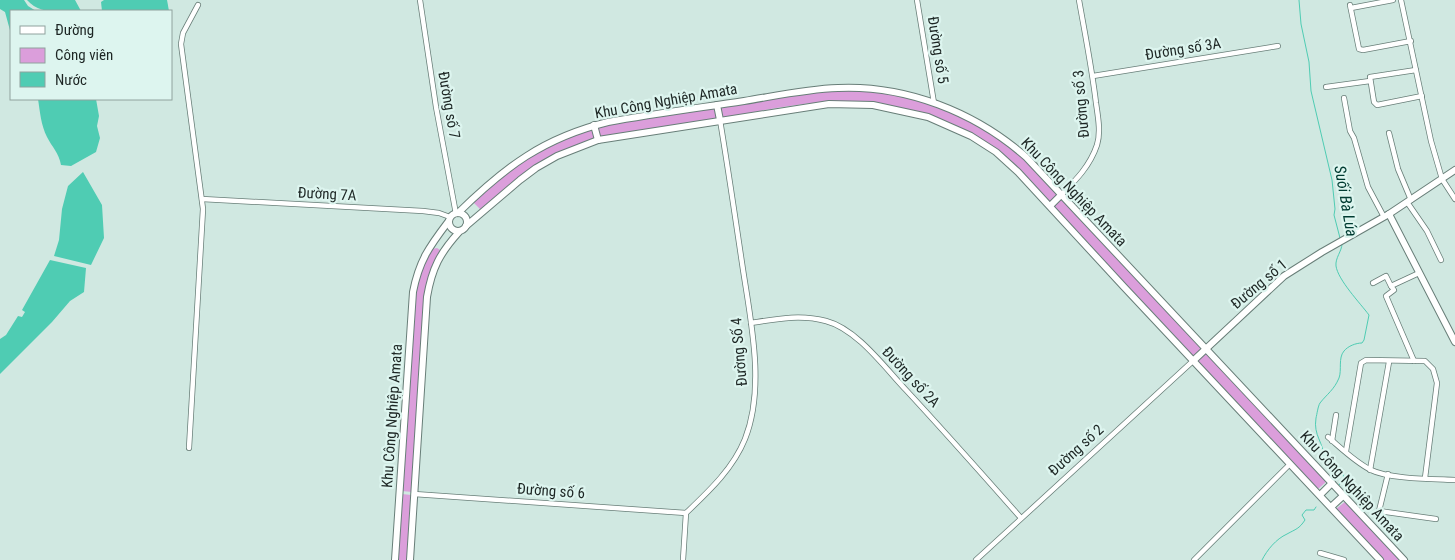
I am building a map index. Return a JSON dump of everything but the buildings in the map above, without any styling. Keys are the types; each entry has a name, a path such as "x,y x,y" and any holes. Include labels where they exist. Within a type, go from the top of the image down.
{"street":[{"name":"Đường số 7","path":"420,0 453,217"},
{"name":"Đường số 5","path":"917,0 934,103"},
{"name":"Đường số 3","path":"1061,195 1082,174 1097,145 1098,123 1079,0"},
{"path":"1393,0 1350,6 1359,50 1410,42"},
{"path":"1401,0 1431,141 1442,179 1455,199"},
{"path":"189,448 202,199 181,44 183,33 198,5"},
{"name":"Đường số 3A","path":"1092,76 1278,46"},
{"path":"1416,70 1370,77 1375,104 1422,96"},
{"path":"1326,87 1370,81"},
{"name":"Khu Công Nghiệp Amata","path":"395,560 411,317 416,278 425,255 453,217 519,160 551,141 594,125 817,89 839,88 872,88 934,103 972,119 994,132 1026,157 1404,560"},
{"path":"1344,98 1350,132 1354,138 1368,187 1419,273 1455,342"},
{"name":"Khu Công Nghiệp Amata","path":"410,560 427,297 436,265 444,249 459,232 536,168 557,156 598,140 829,104 873,105 928,117 971,136 1008,162 1380,560"},
{"path":"717,105 720,120"},
{"name":"Đường Số 4","path":"686,513 722,476 734,459 745,439 754,408 755,392 751,323 720,120"},
{"path":"594,125 598,140"},
{"path":"1389,133 1398,170 1409,201 1428,231 1441,260"},
{"name":"Đường số 1","path":"1194,360 1284,276 1409,201 1455,170"},
{"path":"1050,206 1061,195"},
{"name":"Đường 7A","path":"202,199 423,212 453,217"},
{"path":"459,232 451,229 453,217 466,218 466,226"},
{"path":"1391,286 1419,273"},
{"path":"1373,283 1386,276 1394,290 1386,298 1414,361"},
{"name":"Đường số 2A","path":"751,323 793,317 811,318 827,321 850,334 868,349 929,414 1021,518"},
{"name":"Đường số 2","path":"976,560 1194,360"},
{"path":"1346,451 1360,363 1366,360 1428,362 1436,377 1436,384 1425,478"},
{"path":"1370,470 1389,362"},
{"path":"1336,416 1330,439 1370,470 1388,474 1455,480"},
{"path":"1194,560 1290,464"},
{"path":"1388,474 1379,511 1436,519"},
{"path":"1320,496 1332,483"},
{"path":"400,492 414,494"},
{"name":"Đường số 6","path":"414,494 686,513"},
{"path":"1331,507 1344,495"},
{"path":"683,560 686,513"},
{"path":"1320,553 1344,560"}],"green space":[{"path":"852,90 885,93 908,98 962,117 1010,147 1028,163 1058,196 1051,203 1008,159 989,145 968,133 925,114 879,104 831,102 789,106 721,118 719,107 817,92"},
{"path":"716,107 719,118 599,137 596,127"},
{"path":"593,128 596,138 555,154 481,210 473,202 512,168 552,143"},
{"path":"1060,198 1203,348 1194,357 1126,286 1053,205"},
{"path":"437,248 440,250 427,282 412,492 402,491 416,292 422,266 432,249"},
{"path":"1205,350 1327,481 1318,489 1196,359"},
{"path":"402,494 411,495 407,560 397,560"},
{"path":"1346,501 1400,560 1384,560 1336,509"}],"water":[{"path":"0,0 24,0 28,6 34,10 10,10 10,30 5,12 0,9"},
{"path":"27,0 75,0 80,10 43,10"},
{"path":"104,0 167,0 169,10 102,10 101,2"},
{"path":"38,100 96,100 99,116 97,126 100,138 96,152 71,166 61,165 59,157 43,128"},
{"path":"83,172 102,205 104,238 91,265 54,256 59,240 62,209 68,186"},
{"path":"50,260 86,268 84,292 70,301 52,322 0,374 0,339 6,335 18,316 22,317 25,312 22,310"}],"waterway":[{"name":"Suối Bà Lúa","path":"1299,0 1301,24 1309,62 1311,91 1332,180 1334,215 1340,238"},
{"name":"Suối Bà Lúa","path":"1339,485 1344,478 1343,473 1337,465 1324,459 1324,453 1316,430 1316,418 1320,403 1333,389 1339,378 1342,354 1348,348 1362,343 1364,340 1369,315 1338,272 1336,263 1342,244"},
{"path":"1262,560 1276,542 1301,525 1305,520 1302,515 1306,510 1314,510 1316,507"}]}
